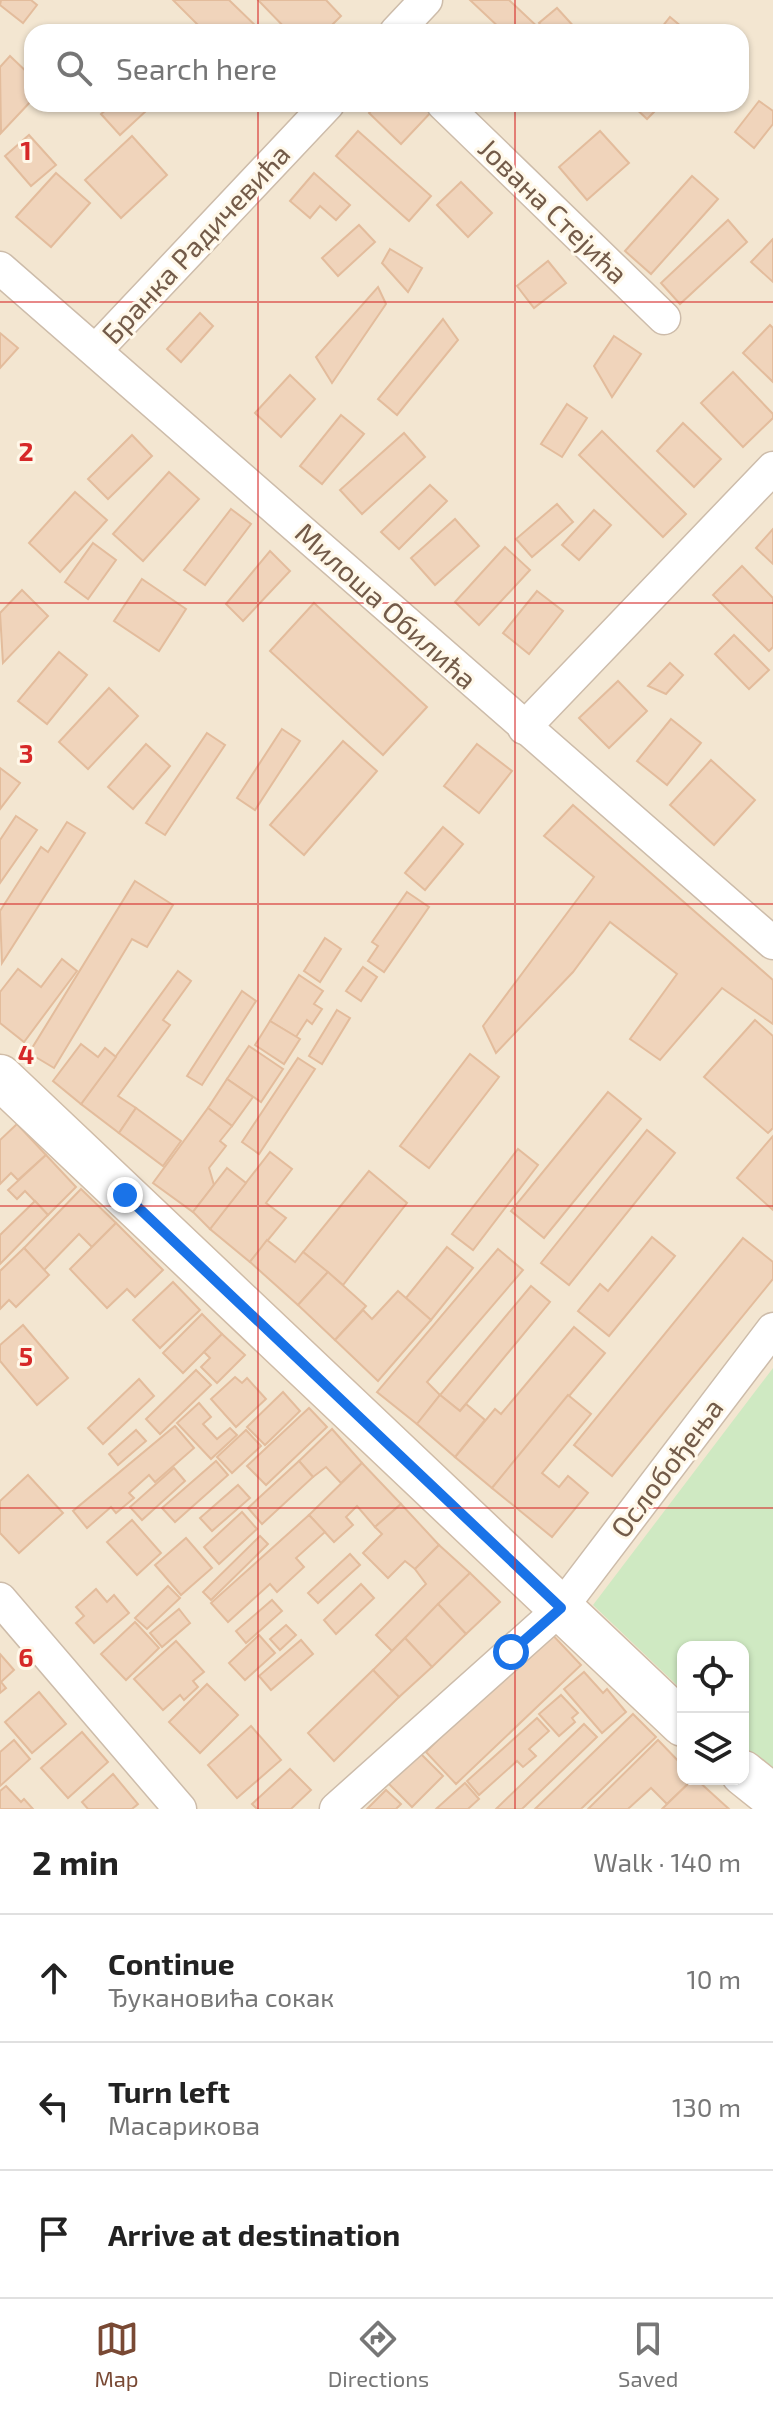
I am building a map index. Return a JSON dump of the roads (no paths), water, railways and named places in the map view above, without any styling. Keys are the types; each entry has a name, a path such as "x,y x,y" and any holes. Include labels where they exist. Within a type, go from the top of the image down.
{"main road":[{"path":"0,1077 677,1718"},
{"path":"749,1778 773,1797"}],"street":[{"path":"404,24 426,0"},
{"name":"Бранка Радичевића","path":"96,350 320,112"},
{"name":"Јована Стејића","path":"451,112 664,318"},
{"name":"Милоша Обилића","path":"0,268 773,943"},
{"path":"524,728 773,468"},
{"name":"Ослобођења","path":"336,1809 561,1608 773,1329"},
{"path":"0,1599 180,1809"}]}
